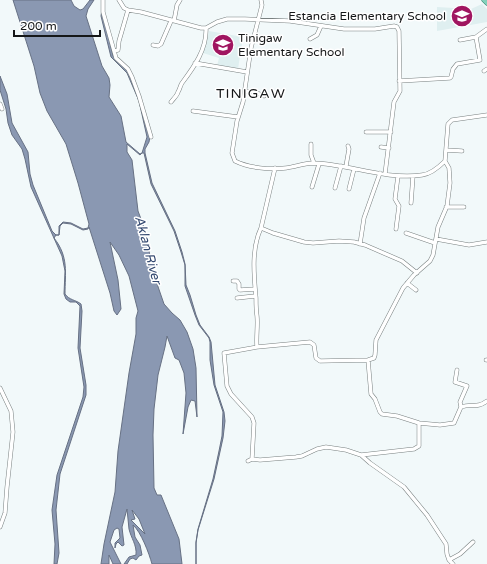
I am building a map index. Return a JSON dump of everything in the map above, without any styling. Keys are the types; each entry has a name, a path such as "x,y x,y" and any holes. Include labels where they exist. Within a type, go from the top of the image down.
{"main road":[{"path":"484,0 487,3"}],"street":[{"path":"103,0 103,12 116,58 128,69 132,77 151,137"},
{"path":"119,0 124,8 128,10 201,28 206,28 217,22 228,19 290,20 321,26 360,29 397,27 399,31 400,91 394,102 385,174"},
{"path":"153,45 158,46 161,44 180,0"},
{"path":"262,0 247,72 243,102 238,117 232,153 235,161 242,164 275,168 287,168 302,164 314,163 346,166 354,169 398,176 413,176 430,173 445,162"},
{"path":"114,51 118,50 119,41 128,10"},
{"path":"310,39 317,35 321,26"},
{"path":"171,102 177,96 181,84 196,63 203,47 206,28"},
{"path":"460,40 476,37 487,29"},
{"path":"399,80 452,77 453,69 457,64 480,60 476,37"},
{"path":"196,63 247,72"},
{"path":"245,91 255,92 264,96"},
{"path":"0,104 2,109"},
{"path":"193,111 238,117"},
{"path":"252,459 254,423 252,418 231,394 227,386 224,353 257,347 310,342 314,345 316,358 320,361 368,360 374,358 376,340 399,295 407,283 432,258 438,227 446,207 450,183 450,172 445,162 448,124 452,120 487,115"},
{"path":"366,132 391,132"},
{"path":"311,144 311,155 314,163"},
{"path":"346,166 349,149 348,146"},
{"path":"381,147 388,148"},
{"path":"446,150 462,151"},
{"path":"312,188 319,164"},
{"path":"335,188 340,166"},
{"path":"257,347 255,251 275,168"},
{"path":"349,188 354,169"},
{"path":"360,244 364,218 380,173"},
{"path":"396,229 399,206 395,199 398,176"},
{"path":"410,202 413,176"},
{"path":"446,207 464,207"},
{"path":"261,228 304,242 313,243 339,241 360,244 402,261 417,273"},
{"path":"406,233 435,241 469,245 487,242"},
{"path":"233,281 237,281 240,290 255,289"},
{"path":"407,283 416,290"},
{"path":"237,298 255,296"},
{"path":"368,360 371,394 375,399 380,412 382,414 397,416 419,423 440,425 452,424 455,421 461,407 460,402 467,386 455,382 457,370"},
{"path":"0,388 11,411 13,432 5,513 0,527"},
{"path":"461,407 467,405 480,406 487,401"},
{"path":"361,455 418,448 419,423"},
{"path":"248,461 252,459 260,460 302,456 317,448 326,447 346,450 361,455 404,487 427,515 446,544 449,560 453,564"},
{"path":"449,560 460,554 473,542"}],"shaded area":[{"name":"Estancia Elementary School","path":"482,4 487,9 487,22 437,31 437,7 471,9"},
{"name":"Tinigaw Elementary School","path":"209,31 243,37 238,69 217,66 219,58 203,53"}],"water":[{"name":"Aklan River","path":"13,0 71,0 74,6 80,10 83,9 90,0 94,0 88,9 86,16 102,66 109,78 109,97 121,116 126,142 140,154 142,153 140,155 127,144 127,152 132,160 138,211 144,227 154,275 164,304 180,320 187,332 193,349 196,368 197,417 195,401 191,400 188,407 183,434 186,393 184,373 179,360 175,358 167,336 158,375 154,409 154,488 157,495 161,495 179,539 182,564 152,564 142,538 133,525 135,537 140,545 142,555 136,560 133,558 130,559 127,564 124,564 129,557 136,555 135,545 129,529 127,509 122,527 124,545 122,546 118,542 115,548 115,543 120,538 119,529 117,528 114,530 110,542 121,564 113,564 109,555 109,564 101,564 115,492 118,451 136,334 136,318 138,311 129,276 119,255 110,242 118,280 121,309 117,315 114,311 110,293 89,227 88,229 83,230 71,224 63,223 60,226 59,235 59,226 63,222 71,223 83,229 88,228 89,224 66,144 47,111 40,93 34,66","holes":["132,510 139,519 145,534 131,520 135,519"]},
{"path":"102,8 113,56 130,74 140,100 150,136 145,153 152,183 175,231 185,264 186,285 200,325 209,337 211,342 215,385 224,412 225,421 223,438 214,479 198,530 196,543 198,529 213,479 219,451 222,436 223,412 214,385 210,360 209,338 199,325 195,315 185,286 185,265 181,252 174,231 151,184 144,153 142,153 147,137 139,101 127,73 111,57 101,16"},
{"path":"0,76 7,94 12,123 28,152 30,174 52,231 56,235 54,238 62,252 65,271 62,256 31,187 22,149 12,135 8,123 6,109 0,90"},
{"path":"65,271 65,294 68,298 81,304 80,348 86,385 86,395 60,474 56,510 59,553 57,564 54,564 55,544 52,510 57,475 83,397 84,387 78,348 80,306 76,302 70,302 66,299 64,294"}],"place":[{"name":"Estancia Elementary School","path":"462,16"},
{"name":"Tinigaw Elementary School","path":"223,45"}],"district":[{"name":"TINIGAW","path":"251,93"}]}
